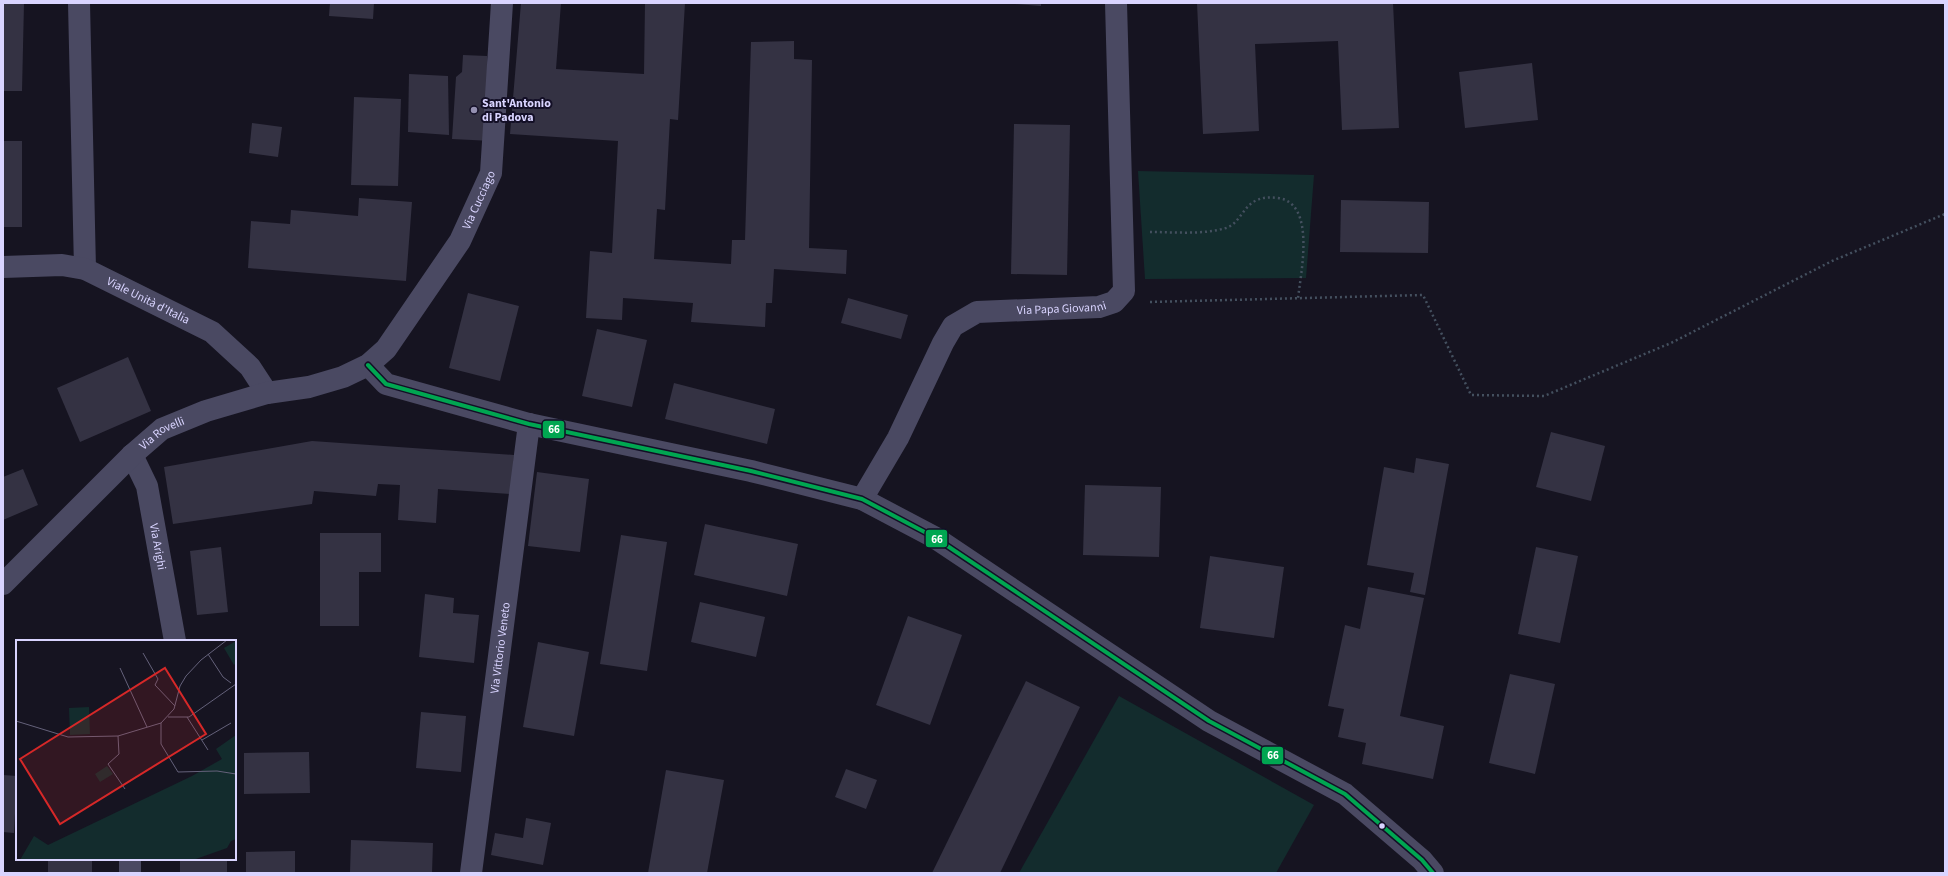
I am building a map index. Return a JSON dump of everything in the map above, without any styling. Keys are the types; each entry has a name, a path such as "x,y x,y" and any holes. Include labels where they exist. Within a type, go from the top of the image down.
{"street":[{"path":"79,3 85,269"},
{"name":"Via Cucciago","path":"368,365 386,349 460,241 491,173 502,3"},
{"path":"1116,3 1124,232 1124,291"},
{"name":"Viale Unità d'Italia","path":"3,267 62,264 85,269 212,332 250,367 267,392"},
{"name":"Via Papa Giovanni","path":"862,499 898,438 943,343 953,326 977,312 1099,307 1114,302 1124,291"},
{"path":"368,365 386,384 529,424 751,471 862,499 934,537 1209,721 1344,794 1422,860 1434,873"},
{"name":"Via Rovelli","path":"3,584 132,455 162,429 206,411 267,392 309,387 343,377 368,365"},
{"name":"Via Vittorio Veneto","path":"471,873 529,424"},
{"name":"Via Arighi","path":"132,455 147,486 175,640"},
{"path":"130,860 130,873"}],"path":[{"path":"1124,232 1210,231 1228,228 1253,202 1267,196 1286,199 1299,213 1304,235 1298,298"},
{"path":"1124,291 1146,302 1423,295 1471,395 1544,396 1671,343 1832,261 1945,214"}],"green space":[{"path":"1138,171 1314,175 1306,278 1145,279"},
{"path":"1119,696 1314,805 1276,873 1019,873"}],"building":[{"path":"3,3 24,3 22,91 3,91"},
{"path":"330,3 374,3 373,19 329,16"},
{"path":"521,3 561,3 556,69 644,74 645,3 685,3 678,120 670,119 665,210 657,209 654,259 731,264 732,240 745,240 751,42 794,41 794,59 812,60 809,248 847,250 846,274 774,269 772,303 766,303 765,327 691,322 693,303 623,298 622,320 586,318 590,251 612,253 618,141 510,134"},
{"path":"1002,3 1041,3 1041,6"},
{"path":"1197,3 1393,3 1399,128 1342,130 1338,41 1255,44 1259,131 1203,134"},
{"name":"Sant'Antonio di Padova","path":"463,55 487,56 492,141 452,139 456,77 462,72"},
{"path":"1532,63 1538,120 1465,128 1459,72"},
{"path":"409,74 448,76 449,135 408,132"},
{"path":"354,97 401,99 398,186 351,185"},
{"path":"252,123 282,127 278,157 249,153"},
{"path":"1014,124 1070,125 1067,275 1011,274"},
{"path":"3,141 22,141 22,227 3,227"},
{"path":"359,198 412,202 406,281 248,268 251,221 290,224 291,210 358,216"},
{"path":"1341,200 1429,202 1428,253 1340,252"},
{"path":"468,293 519,306 500,381 449,368"},
{"path":"848,298 908,315 901,339 841,323"},
{"path":"597,329 647,340 632,407 582,396"},
{"path":"128,357 151,411 80,442 57,388"},
{"path":"674,383 775,409 767,444 665,419"},
{"path":"1551,432 1605,446 1591,501 1536,487"},
{"path":"312,441 514,455 511,494 438,489 436,523 398,520 400,485 378,484 376,496 314,491 312,504 173,524 164,467"},
{"path":"1416,458 1449,464 1425,595 1410,592 1414,573 1367,565 1384,467 1414,473"},
{"path":"23,469 38,505 3,520 3,477"},
{"path":"537,472 589,479 580,552 528,546"},
{"path":"1085,485 1161,487 1159,557 1083,555"},
{"path":"705,524 798,544 787,596 694,575"},
{"path":"320,533 381,533 381,572 359,572 359,626 320,626"},
{"path":"621,535 667,542 647,671 600,664"},
{"path":"221,547 228,612 197,615 190,551"},
{"path":"1536,547 1578,556 1560,643 1518,634"},
{"path":"1210,556 1284,567 1274,638 1200,628"},
{"path":"1368,587 1424,598 1400,716 1444,726 1433,779 1362,764 1366,743 1338,737 1344,709 1328,706 1345,625 1360,629"},
{"path":"425,594 454,598 453,613 479,615 474,663 419,657"},
{"path":"700,602 765,617 756,657 691,642"},
{"path":"908,616 962,635 930,725 876,705"},
{"path":"538,642 589,652 574,736 523,727"},
{"path":"1510,674 1555,684 1535,774 1489,763"},
{"path":"1026,681 1080,707 1000,873 932,873"},
{"path":"421,712 466,716 461,772 416,768"},
{"path":"309,752 310,793 244,794 244,753"},
{"path":"846,769 877,780 866,809 835,797"},
{"path":"666,770 724,780 707,873 648,873"},
{"path":"3,775 16,776 14,833 3,832"},
{"path":"526,818 551,823 543,865 491,855 495,833 523,838"},
{"path":"351,840 433,843 432,873 350,873"},
{"path":"295,851 295,873 246,873 246,852"},
{"path":"48,860 92,860 92,873 48,873"},
{"path":"180,860 227,860 227,873 180,873"}],"transit line":[{"name":"66","path":"368,365 386,384 529,424 751,471 862,499 934,537 1209,721 1345,794 1422,860 1433,873"}],"place":[{"name":"Sant'Antonio di Padova","path":"474,110"}]}
